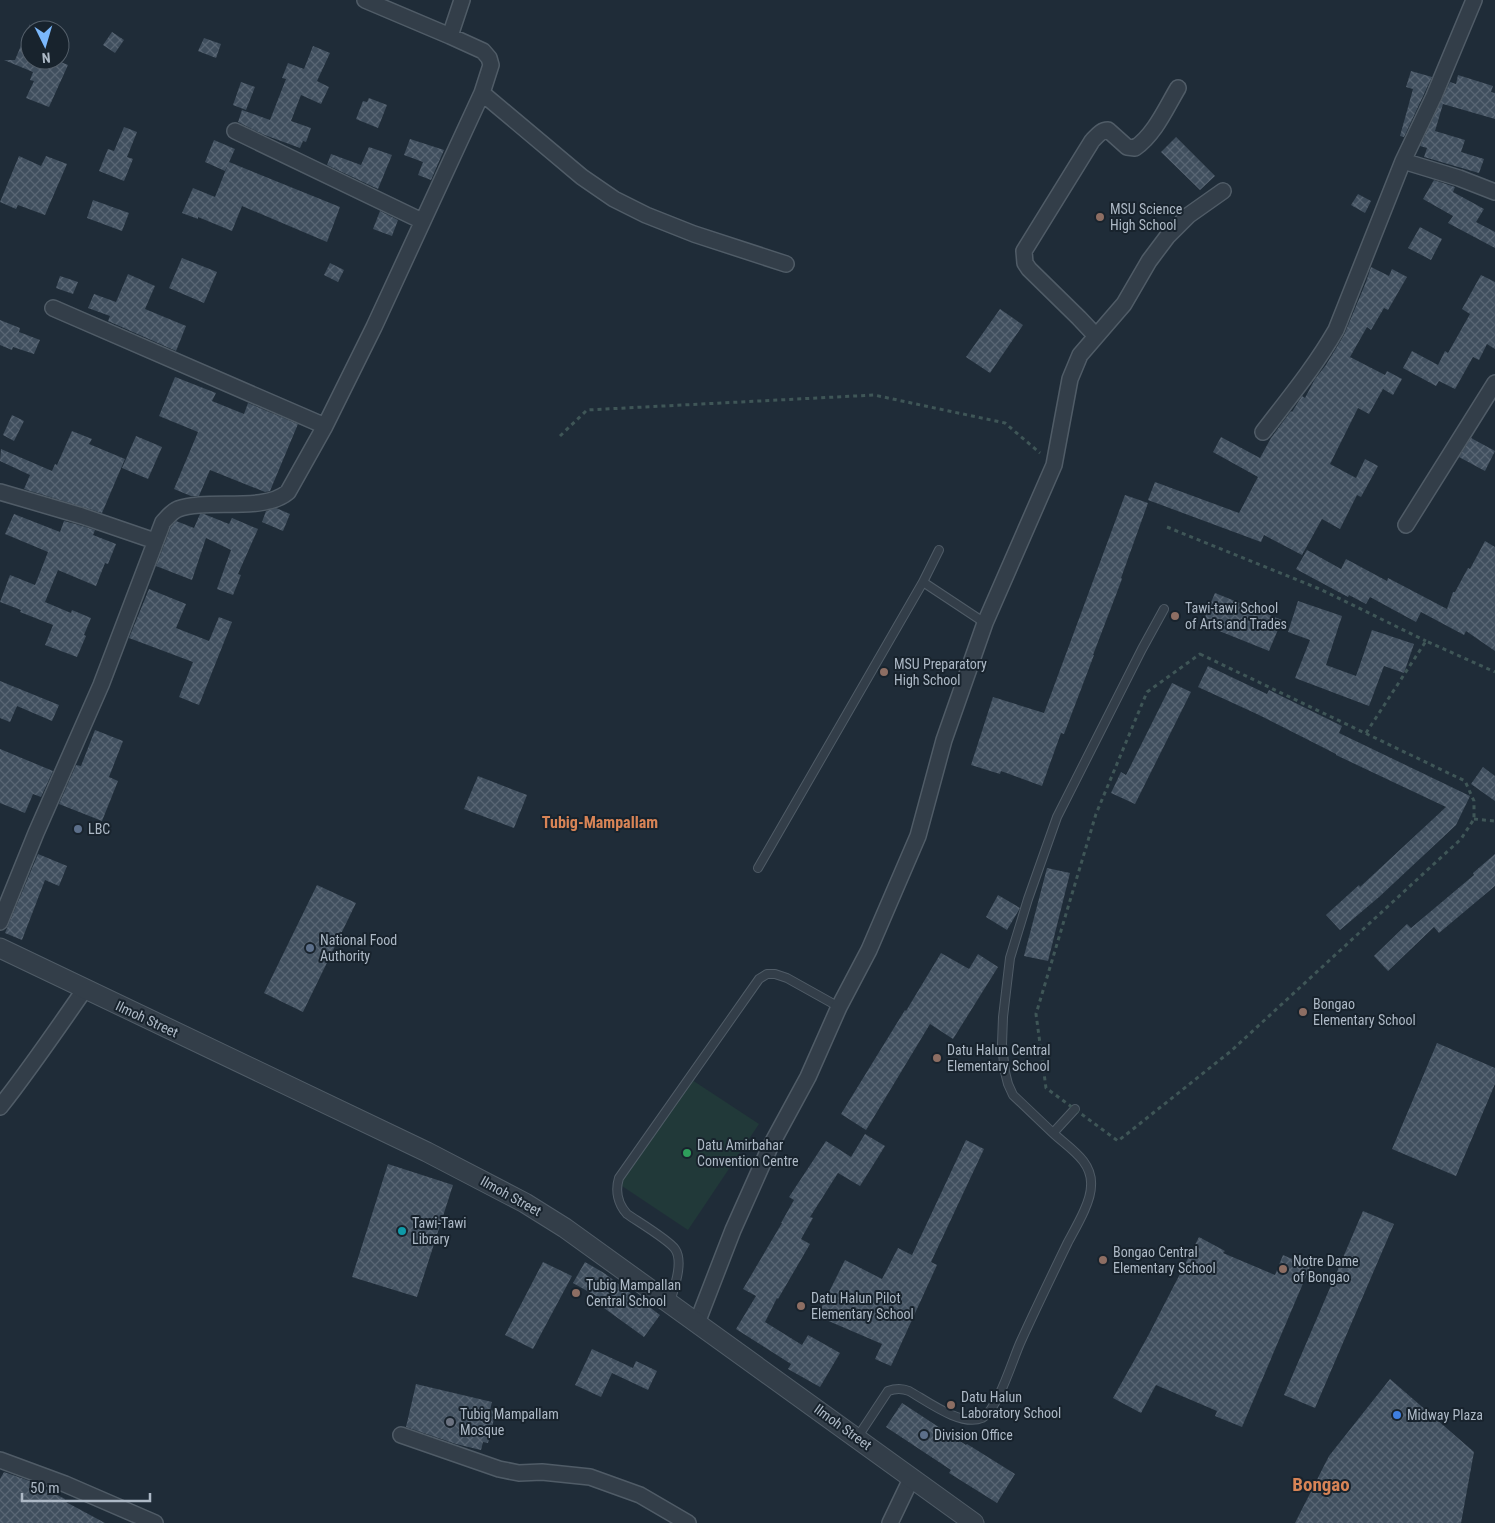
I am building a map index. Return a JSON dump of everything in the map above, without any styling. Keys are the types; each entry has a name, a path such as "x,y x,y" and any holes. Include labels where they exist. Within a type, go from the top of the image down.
{"street":[{"path":"0,922 36,833 101,685 163,522 170,513 190,506 274,500 283,497 288,492 325,426 374,327 482,93 491,65 482,51 365,0"},
{"path":"450,36 462,0"},
{"path":"1262,432 1307,377 1336,330 1403,161 1444,73 1474,0"},
{"path":"1096,336 1029,269 1025,263 1024,251 1092,141 1099,133 1103,130 1108,130 1127,147 1135,148 1150,134 1178,88"},
{"path":"482,93 582,177 614,198 646,215 694,234 786,264"},
{"path":"235,131 422,221"},
{"path":"1403,161 1459,178 1495,192"},
{"path":"697,1322 733,1230 770,1147 808,1076 839,1007 869,950 918,836 944,740 985,623 1054,465 1070,379 1080,355 1124,304 1150,260 1167,237 1189,215 1223,191"},
{"path":"53,308 325,426"},
{"path":"1406,525 1495,383"},
{"path":"0,492 82,516 155,541"},
{"name":"Ilmoh Street","path":"0,948 427,1152 525,1203 566,1228 670,1302 974,1523"},
{"path":"0,1107 20,1082 85,989"},
{"path":"401,1435 500,1469 519,1473 542,1472 590,1477 640,1494 688,1523"},
{"path":"0,1460 65,1484 155,1523"},
{"path":"890,1523 912,1477"}],"lane":[{"path":"758,868 923,582 939,550"},
{"path":"923,582 985,623"},
{"path":"857,1438 888,1391 894,1389 909,1391 949,1414 967,1420 982,1418 990,1411 1000,1394 1015,1353 1036,1308 1085,1209 1092,1187 1088,1165 1013,1095 1004,1072 1003,1017 1010,958 1028,899 1057,817 1164,609"},
{"path":"670,1302 679,1262 675,1248 627,1214 622,1208 617,1186 619,1178 759,978 767,974 788,978 839,1007"},
{"path":"1053,1134 1075,1109"}],"path":[{"path":"560,436 587,410 874,396 1005,423 1054,465"},
{"path":"1167,527 1322,590 1426,641 1495,672"},
{"path":"1366,733 1426,641"},
{"path":"1200,654 1366,733 1465,781 1474,801 1474,819 1461,839 1231,1051 1118,1141 1046,1088 1036,1014 1096,814 1147,692 1200,654"},
{"path":"1474,819 1495,821"}],"green space":[{"name":"Datu Amirbahar Convention Centre","path":"686,1076 759,1124 688,1230 616,1182"}],"building":[{"path":"112,32 124,40 115,53 103,45"},
{"path":"204,38 221,44 216,58 198,51"},
{"path":"313,46 330,53 317,81 329,87 321,104 301,95 291,121 311,128 306,142 303,141 300,148 262,134 238,122 242,110 270,120 286,79 282,78 288,63 304,69"},
{"path":"20,48 20,67 4,60 15,60"},
{"path":"28,70 66,70 49,107 26,98 34,81 30,80 33,72"},
{"path":"1411,71 1432,77 1404,137 1400,136 1413,89 1406,87"},
{"path":"1458,75 1493,86 1491,92 1495,93 1495,119 1443,104 1435,131 1465,140 1461,152 1484,159 1479,173 1424,157 1427,148 1420,146 1450,82 1456,84"},
{"path":"241,82 255,87 246,110 233,105"},
{"path":"369,98 387,105 378,128 356,119 363,101 367,102"},
{"path":"124,127 137,132 127,157 133,159 124,181 99,171 108,149 114,151"},
{"path":"1176,137 1215,176 1200,190 1161,152"},
{"path":"410,139 444,150 431,180 418,175 423,162 404,155"},
{"path":"214,140 235,149 225,171 205,162"},
{"path":"369,147 392,155 378,189 327,165 331,154 361,165"},
{"path":"19,156 41,166 46,156 67,164 45,215 18,205 16,209 0,202"},
{"path":"229,162 340,207 327,242 242,206 232,231 198,217 198,219 182,213 193,188 215,197"},
{"path":"1434,180 1455,187 1453,192 1484,209 1476,222 1495,232 1495,248 1448,223 1453,216 1423,199"},
{"path":"1358,194 1371,201 1365,213 1351,205"},
{"path":"93,200 129,213 122,231 87,218"},
{"path":"380,211 398,220 392,236 373,229"},
{"path":"1420,227 1442,239 1431,260 1408,248"},
{"path":"182,258 217,272 204,303 169,288"},
{"path":"330,263 344,270 338,282 324,275"},
{"path":"1371,267 1389,276 1392,269 1407,277 1388,310 1384,308 1371,330 1367,327 1350,357 1385,375 1387,371 1402,379 1393,395 1383,389 1369,414 1358,408 1330,464 1356,478 1365,459 1378,466 1361,497 1357,495 1340,529 1322,519 1302,555 1264,535 1261,542 1148,500 1155,482 1239,513 1258,477 1213,452 1221,437 1260,458 1271,438 1302,396 1305,398 1344,335"},
{"path":"128,274 155,286 145,309 186,326 176,351 108,321 110,316 88,308 94,294 116,302"},
{"path":"1481,275 1495,282 1495,349 1487,344 1479,360 1473,357 1455,389 1439,381 1436,386 1403,368 1412,351 1438,365 1445,351 1448,353 1470,314 1462,309"},
{"path":"60,276 78,282 73,294 56,288"},
{"path":"1000,309 1023,325 990,373 966,357"},
{"path":"0,320 20,328 19,332 40,340 34,354 13,347 12,350 0,345"},
{"path":"175,377 216,393 212,401 244,414 248,403 298,424 270,491 265,492 210,470 199,496 191,496 174,489 198,432 159,416"},
{"path":"12,415 24,421 14,441 3,435"},
{"path":"72,431 92,439 89,444 125,459 102,513 24,489 30,475 0,461 1,449 52,471 55,464 57,465"},
{"path":"136,436 162,447 148,479 122,468"},
{"path":"1471,438 1495,451 1485,471 1459,457"},
{"path":"1125,495 1148,503 1094,655 1064,734 1061,733 1042,786 1001,771 1000,774 971,765 993,697 1044,713"},
{"path":"276,508 290,514 283,531 262,522 266,511"},
{"path":"14,514 60,532 64,521 79,525 95,530 93,535 116,544 108,564 105,563 96,586 58,570 45,602 71,613 72,610 91,618 77,657 45,645 53,625 0,602 10,575 35,585 48,552 5,534"},
{"path":"200,514 229,524 232,518 258,529 238,574 241,575 233,595 217,589 231,550 206,538 192,580 156,566 171,527 176,521 194,528"},
{"path":"1485,541 1495,547 1495,651 1466,631 1464,635 1421,612 1416,622 1370,597 1366,604 1349,595 1348,597 1296,569 1307,550 1341,569 1346,559 1387,581 1388,578 1447,609 1453,592 1455,592 1468,568 1470,569"},
{"path":"149,589 186,604 176,628 209,641 219,617 232,622 199,705 179,697 193,662 129,638"},
{"path":"1215,593 1282,620 1269,651 1202,624"},
{"path":"1298,601 1342,616 1326,665 1356,676 1372,630 1414,644 1404,673 1384,666 1369,706 1295,678 1310,640 1288,632"},
{"path":"1208,666 1267,694 1269,690 1342,726 1339,733 1470,796 1456,825 1379,897 1340,930 1326,915 1359,885 1360,887 1446,807 1198,687"},
{"path":"0,681 59,705 52,721 17,706 10,722 0,718"},
{"path":"1172,683 1191,692 1135,804 1111,793 1121,772 1126,775"},
{"path":"95,730 123,741 109,777 118,781 102,821 59,804 76,765 81,766"},
{"path":"0,749 53,771 41,797 33,794 25,813 0,803"},
{"path":"1483,767 1495,776 1495,801 1471,784"},
{"path":"478,776 527,795 514,828 464,809"},
{"path":"38,854 67,866 59,886 45,880 22,940 5,933"},
{"path":"1495,854 1495,886 1439,933 1434,927 1388,971 1374,956 1407,924 1411,928 1474,875 1473,873"},
{"path":"1047,868 1070,873 1048,961 1024,956"},
{"name":"National Food Authority","path":"317,885 356,903 303,1012 264,993"},
{"path":"998,895 1020,908 1007,930 986,917"},
{"path":"941,953 969,969 978,954 998,967 953,1039 930,1024 866,1130 841,1114"},
{"path":"1437,1043 1495,1068 1495,1084 1456,1176 1392,1149"},
{"path":"865,1134 885,1146 860,1186 838,1173 810,1217 813,1218 801,1239 810,1244 777,1298 765,1322 802,1345 808,1335 840,1353 820,1387 788,1369 791,1364 736,1329 756,1296 743,1289 794,1200 789,1197 826,1141 851,1157"},
{"path":"966,1140 984,1149 931,1262 937,1265 891,1366 875,1359 882,1344 817,1316 845,1260 882,1279 898,1248 912,1255"},
{"name":"Tawi-Tawi Library","path":"388,1164 453,1185 417,1297 352,1277"},
{"path":"1363,1211 1394,1224 1315,1408 1284,1395"},
{"path":"1199,1237 1225,1251 1223,1253 1275,1275 1283,1255 1310,1267 1242,1427 1215,1416 1217,1411 1156,1385 1141,1413 1113,1398 1148,1336"},
{"path":"543,1262 572,1276 533,1349 505,1335"},
{"path":"585,1262 604,1273 660,1315 644,1337 593,1300 596,1296 573,1283"},
{"path":"592,1349 633,1368 636,1361 657,1371 648,1390 612,1373 601,1397 575,1385"},
{"name":"Midway Plaza","path":"1390,1379 1474,1452 1461,1523 1295,1523 1329,1456"},
{"name":"Tubig Mampallam Mosque","path":"416,1384 492,1402 490,1410 496,1411 488,1443 483,1442 481,1450 456,1444 406,1427"},
{"path":"902,1403 966,1445 1015,1474 997,1503 949,1473 951,1470 886,1427"},
{"path":"4,1472 30,1481 105,1523 0,1523 0,1479"}],"place":[{"name":"MSU Science High School","path":"1100,217"},
{"name":"Tawi-tawi School of Arts and Trades","path":"1175,616"},
{"name":"MSU Preparatory High School","path":"884,672"},
{"name":"LBC","path":"78,829"},
{"name":"National Food Authority","path":"310,948"},
{"name":"Bongao Elementary School","path":"1303,1012"},
{"name":"Datu Halun Central Elementary School","path":"937,1058"},
{"name":"Datu Amirbahar Convention Centre","path":"687,1153"},
{"name":"Tawi-Tawi Library","path":"402,1231"},
{"name":"Bongao Central Elementary School","path":"1103,1260"},
{"name":"Notre Dame of Bongao","path":"1283,1269"},
{"name":"Tubig Mampallan Central School","path":"576,1293"},
{"name":"Datu Halun Pilot Elementary School","path":"801,1306"},
{"name":"Datu Halun Laboratory School","path":"951,1405"},
{"name":"Midway Plaza","path":"1397,1415"},
{"name":"Tubig Mampallam Mosque","path":"450,1422"},
{"name":"Division Office","path":"924,1435"}],"district":[{"name":"Tubig-Mampallam","path":"600,822"},
{"name":"Bongao","path":"1321,1484"}]}
